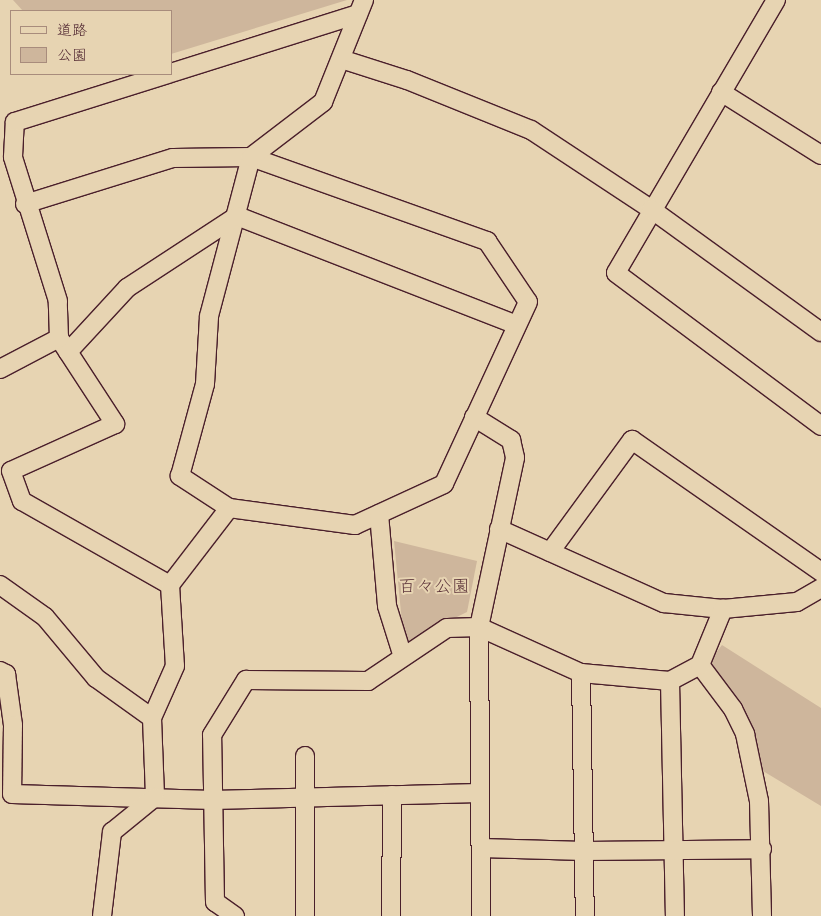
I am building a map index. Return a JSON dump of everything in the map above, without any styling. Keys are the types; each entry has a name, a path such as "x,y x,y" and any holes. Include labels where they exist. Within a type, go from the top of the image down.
{"street":[{"path":"776,0 651,208 616,273 821,426"},
{"path":"25,204 173,158 251,157 487,241 528,302 444,484 355,525 228,508 180,476 205,384 209,316 237,216 251,157 323,102 361,7"},
{"path":"172,72 361,7"},
{"path":"341,59 407,80 531,130 651,208 821,332"},
{"path":"164,75 15,122 12,157 25,204 58,301 63,345 116,424 11,470 22,501 170,585"},
{"path":"721,92 821,155"},
{"path":"237,216 518,325"},
{"path":"0,369 63,345 128,288 237,216"},
{"path":"474,417 511,440 515,458 498,529 479,627 481,916"},
{"path":"550,552 632,440 821,572"},
{"path":"155,797 152,718 175,666 170,585 228,508"},
{"path":"379,514 388,606 403,657"},
{"path":"498,529 664,603 723,609 797,602 821,588"},
{"path":"0,585 45,617 96,678 152,718"},
{"path":"235,916 215,902 212,735 246,680 368,681 447,628 479,627 581,673 670,681 700,664 723,609"},
{"path":"700,664 733,709 745,734 759,801 762,849 762,916"},
{"path":"0,671 6,674 13,724 6,794 213,800 479,793"},
{"path":"581,673 585,916"},
{"path":"670,681 675,916"},
{"path":"305,756 305,916"},
{"path":"391,916 392,795"},
{"path":"102,916 112,832 155,797"},
{"path":"481,848 584,851 762,849"}],"green space":[{"path":"13,0 347,0 172,54 172,10 22,10"},
{"name":"百々公園","path":"394,541 477,561 467,612 404,643"},
{"path":"722,645 821,708 821,806 763,771 742,703 708,663"}]}
